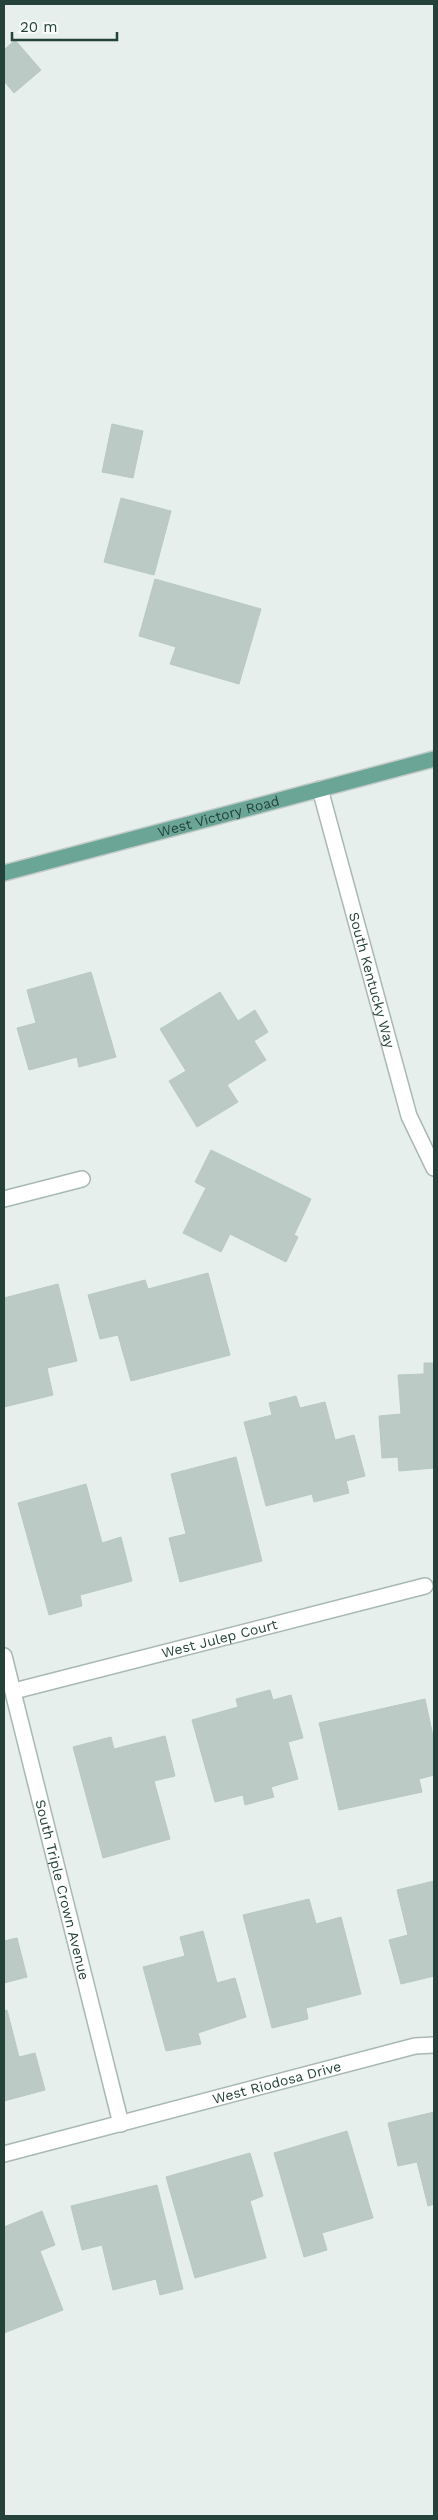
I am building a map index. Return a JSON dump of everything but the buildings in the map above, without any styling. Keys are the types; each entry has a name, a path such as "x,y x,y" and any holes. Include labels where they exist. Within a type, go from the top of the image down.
{"main road":[{"name":"West Victory Road","path":"4,872 434,758"}],"street":[{"name":"South Kentucky Way","path":"320,789 409,1116 434,1168"},
{"path":"4,1199 82,1178"},
{"name":"West Julep Court","path":"14,1691 425,1586"},
{"name":"South Triple Crown Avenue","path":"4,1656 121,2124"},
{"name":"West Riodosa Drive","path":"4,2154 415,2046 434,2045"}]}
